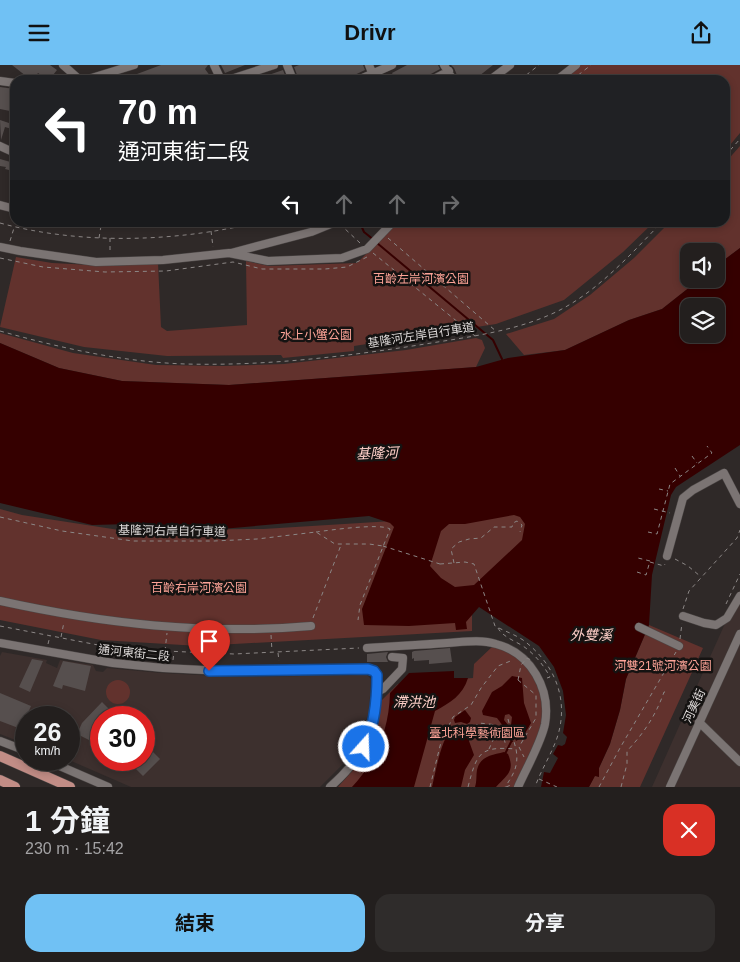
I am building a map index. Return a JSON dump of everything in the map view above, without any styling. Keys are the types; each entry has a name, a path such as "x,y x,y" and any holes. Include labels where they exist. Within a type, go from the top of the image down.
{"main road":[{"path":"0,756 70,787"},
{"path":"0,780 15,787"}],"street":[{"path":"63,65 74,75"},
{"path":"101,75 134,65"},
{"path":"243,75 274,65"},
{"path":"377,75 392,65"},
{"path":"497,75 510,65"},
{"path":"563,75 576,65"},
{"path":"4,248 96,262 163,260 229,253 311,232 323,227"},
{"path":"229,253 268,261 342,258 367,249 388,227"},
{"path":"667,556 683,499 693,490 724,473 740,504"},
{"path":"683,616 716,625 727,617 740,596"},
{"path":"0,601 114,622 168,627 233,630 311,626"},
{"path":"639,627 679,646"},
{"name":"河美街","path":"670,787 740,634"},
{"path":"367,648 473,642 496,643 520,656 535,671 541,682 545,696 546,713 544,726 518,787"},
{"name":"通河東街二段","path":"0,643 113,663 163,668 224,671 368,669 374,671 377,675 376,706 368,738 359,757 346,773 330,787"},
{"path":"377,692 384,689 402,669 403,658 392,657"},
{"path":"699,722 740,762"},
{"path":"0,741 15,747"},
{"path":"71,771 108,787"}],"path":[{"path":"526,75 539,65"},
{"path":"578,75 591,65"},
{"path":"730,150 740,139"},
{"path":"4,248 14,227 99,238 148,238 237,227"},
{"path":"99,238 101,227"},
{"path":"343,227 367,249"},
{"name":"基隆河左岸自行車道","path":"0,331 75,350 120,358 186,364 276,362 351,355 475,336 532,323 560,310 586,293 618,266 657,227"},
{"path":"211,231 214,255"},
{"path":"382,233 497,332"},
{"path":"110,238 110,261"},
{"path":"0,258 43,267 106,272 166,271 233,262 262,269 283,270 346,267 363,260 373,252 475,336"},
{"path":"648,531 657,534 670,484 712,453 707,446"},
{"path":"692,456 697,464"},
{"path":"675,468 680,476"},
{"path":"659,489 668,491"},
{"path":"654,509 678,515"},
{"name":"基隆河右岸自行車道","path":"0,517 62,531 133,541 223,541 370,527 388,527 390,529 360,605 358,621"},
{"path":"454,564 451,549 459,542 481,538 494,527 512,527 513,523 517,521 522,525 520,532"},
{"path":"599,787 679,646 684,603 688,591 737,538 740,530"},
{"path":"316,532 335,545 369,544 383,546 440,564 465,562 474,564 495,626 522,639 531,647"},
{"path":"311,626 341,545"},
{"path":"638,557 664,566 667,556 680,561 700,577"},
{"path":"637,572 646,575 650,562"},
{"path":"726,605 740,574"},
{"path":"61,638 65,613"},
{"path":"0,626 98,645 165,651 234,654 367,648"},
{"path":"165,651 168,627"},
{"path":"271,629 272,652"},
{"path":"278,652 279,663"},
{"path":"430,787 442,742 453,717 471,705 498,666 520,656"},
{"path":"524,758 520,747 536,718 536,695 518,680 520,665 527,658 534,661"},
{"path":"621,787 627,764 627,751 650,723 664,691 668,692"},
{"path":"505,787 514,774 518,763 508,719"},
{"path":"494,738 476,725 478,723 495,724 502,731 508,748"},
{"path":"488,750 494,738 499,736 504,739"},
{"path":"468,787 473,767 479,756 488,750 516,749"},
{"path":"535,773 540,775"},
{"path":"535,787 539,779 557,787"}],"shaded area":[{"path":"740,590 740,787 652,787 693,695"},
{"path":"2,652 47,660 46,663 57,668 60,660 93,665 96,671 103,672 107,668 235,677 367,675 371,679 369,712 356,748 349,758 320,787 131,787 94,771 155,771 155,706 90,706 90,769 80,765 80,706 15,706 15,740 0,734 0,656"}],"green space":[{"path":"577,65 740,65 740,133 730,145 730,75 564,75"},
{"path":"740,146 740,248 725,259 725,243 680,243 680,288 689,288 662,309 629,320 565,350 524,355 506,334 554,319 590,295 634,258 665,227 730,227 730,157"},
{"name":"百齡左岸河濱公園","path":"393,227 649,227 623,252 564,300 496,324 354,346 354,351 283,358 281,355 167,356 84,347 0,327 16,257 52,263 111,266 158,263 161,327 167,331 247,325 246,261 269,266 357,263"},
{"path":"0,333 73,353 156,365 223,366 284,364 406,350 476,338 482,340 485,348 476,367 229,385 122,381 59,368 0,343"},
{"name":"百齡右岸河濱公園","path":"0,509 22,515 119,530 263,529 523,513 526,528 524,545 472,604 472,631 199,646 101,640 0,620"},
{"name":"河雙21號河濱公園","path":"649,625 703,648 640,787 589,787 595,775 599,777 599,768 610,744 620,710 626,679"},
{"name":"臺北科學藝術園區","path":"493,646 512,655 529,669 539,685 544,703 541,730 533,752 516,787 338,787 363,759 373,739 382,700 398,684 473,678 474,664"},
{"path":"118,680 123,681 129,687 129,697 123,703 118,704 113,703 107,697 106,692 107,687 113,681"}],"water":[{"path":"740,248 740,445 676,487 671,495 652,575 649,625 626,679 620,710 610,744 599,768 599,777 595,776 589,787 541,787 544,772 550,773 558,758 553,754 558,745 562,746 565,744 567,737 563,733 566,715 563,691 554,667 539,646 479,607 466,622 467,629 456,630 455,623 409,626 364,625 362,609 394,527 390,523 369,516 187,532 130,524 92,525 0,503 0,343 59,368 122,381 229,385 476,367 508,358 565,350 629,320 662,309 689,288 725,288 725,259","holes":["514,515 520,517 525,524 522,540 474,585 455,587 441,578 430,566 441,531 449,524 465,524"]},
{"name":"滯洪池","path":"454,671 454,678 468,678 466,684 455,698 435,711 414,787 352,787 375,755 380,743 387,719 390,693 409,673"},
{"path":"512,676 522,678 524,703 531,723 523,737 516,741 511,725 512,717 509,714 505,715 504,720 508,725 513,742 511,742 497,718 483,715 482,711 492,692 502,686"},
{"path":"465,710 471,718 470,722 467,724 455,723 455,717"},
{"path":"465,725 470,730 469,741 474,755 465,770 461,787 432,787 440,755 449,731 454,726"},
{"path":"504,752 508,754 511,765 507,775 496,787 475,787 477,770 481,762 487,757"}],"building":[{"path":"12,65 50,65 57,70 53,75 41,75 38,73 37,75 25,75"},
{"path":"161,65 208,65 205,69 209,75 134,75"},
{"path":"221,65 245,65 225,73"},
{"path":"299,65 363,65 365,70 354,75 297,75 294,67"},
{"path":"407,65 438,65 440,69 429,75 393,75 392,73"},
{"path":"451,65 493,65 480,75 457,75"},
{"path":"283,70 285,75 269,75"},
{"path":"0,87 10,88 10,111 0,109"},
{"path":"0,120 10,123 10,128 5,127 1,140"},
{"path":"0,159 10,162 10,170 5,169 6,167 0,166"},
{"path":"450,648 452,662 429,664 429,660 414,661 414,658 412,659 412,652 414,651"},
{"path":"388,652 386,657 388,662 367,662 367,654"},
{"path":"32,659 43,661 30,692 19,687"},
{"path":"63,661 91,666 85,691 63,685 62,689 53,686"},
{"path":"0,693 31,706 15,706 15,727 0,721"},
{"path":"90,715 90,740 80,736 82,723"},
{"path":"155,754 160,759 155,764"},
{"path":"138,771 148,771 143,776"}],"waterway":[{"path":"362,227 364,232 374,240"},
{"path":"377,243 493,340 502,359"},
{"path":"505,754 511,742"}],"route":[{"path":"209,671 368,669 374,671 377,675 376,706 364,747"}],"park label":[{"name":"水上小蟹公園","path":"316,335"}],"water label":[{"name":"基隆河","path":"377,453"},
{"name":"外雙溪","path":"591,635"}]}
